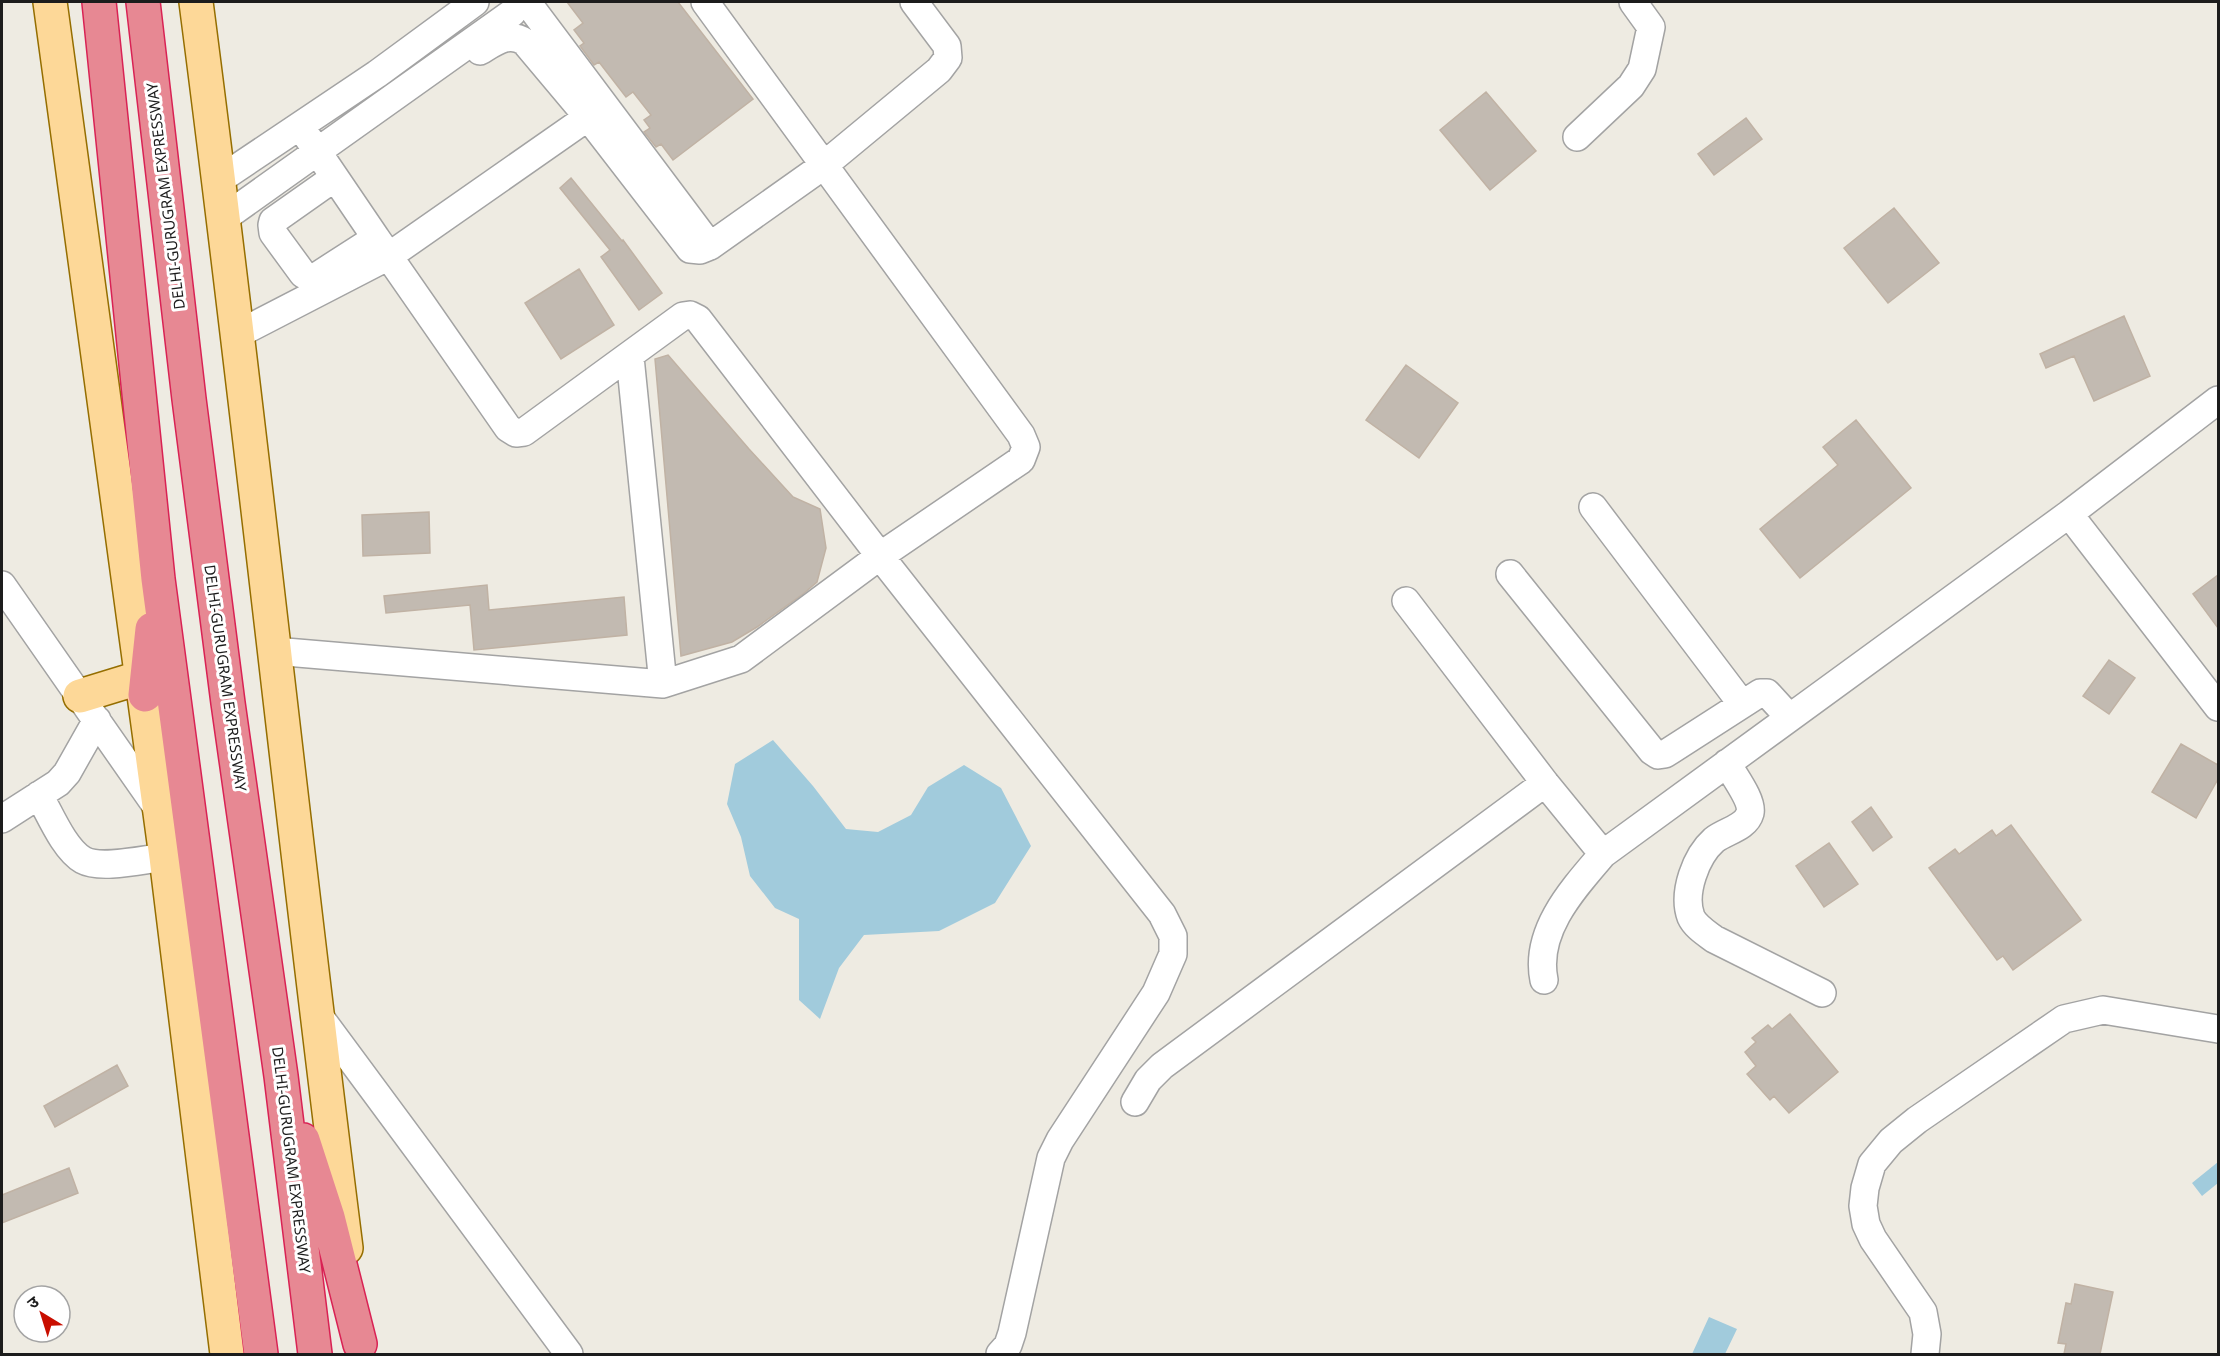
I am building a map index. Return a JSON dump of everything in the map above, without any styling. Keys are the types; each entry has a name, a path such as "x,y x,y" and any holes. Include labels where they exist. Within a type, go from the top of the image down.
{"highway":[{"path":"99,2 158,579 261,1354"},
{"name":"DELHI-GURUGRAM EXPRESSWAY","path":"143,2 223,668 281,1076 315,1354"},
{"path":"143,686 158,579"},
{"path":"281,1076 328,1217 360,1349"}],"main road":[{"path":"50,2 166,857 223,1352"},
{"path":"196,2 238,334 316,1012 360,1349"},
{"path":"89,708 143,686"}],"street":[{"path":"219,180 377,74 475,2"},
{"path":"274,651 663,684 741,659 880,556 1021,460 1026,447 1021,435 705,2"},
{"path":"444,61 461,62 508,37 517,37 525,42 633,172 679,237 690,249 700,249 710,246 823,166 939,70 948,58 947,46 914,2"},
{"path":"1577,137 1631,86 1642,69 1651,27 1633,2"},
{"path":"224,218 519,7 710,246"},
{"path":"238,334 382,247 588,117"},
{"path":"300,126 508,428 516,433 524,432 630,357 683,316 690,315 698,319 880,556 1162,914 1173,936 1173,954 1156,993 1051,1158 1012,1333 1008,1345 1000,1354"},
{"path":"334,178 273,222 271,229 275,237 303,274 310,278 382,247"},
{"path":"630,357 663,684"},
{"path":"1544,980 1541,966 1542,953 1548,932 1559,911 1603,854 2068,514 2218,400"},
{"path":"1593,507 1742,704"},
{"path":"2068,514 2218,707"},
{"path":"1510,574 1652,752 1658,755 1665,754 1760,693 1767,693 1789,717"},
{"path":"2,585 160,811"},
{"path":"1406,601 1545,783 1603,854"},
{"path":"2,819 58,783 67,773 89,708"},
{"path":"1726,764 1747,797 1751,806 1750,816 1740,826 1717,838 1705,849 1698,861 1692,875 1688,902 1692,918 1714,939 1822,993"},
{"path":"1135,1102 1148,1080 1162,1066 1545,783"},
{"path":"39,795 69,847 84,860 100,865 166,857"},
{"path":"1925,1354 1927,1334 1923,1312 1873,1239 1866,1224 1863,1206 1865,1188 1872,1164 1891,1141 1917,1120 2064,1019 2103,1010 2218,1029"},
{"path":"316,1012 569,1354"}],"water":[{"path":"773,740 846,829 878,832 911,815 928,787 964,765 1001,788 1031,846 995,903 939,931 864,935 839,968 820,1019 799,1000 799,919 775,908 750,876 741,837 727,804 735,764"},
{"path":"2218,1162 2218,1183 2202,1196 2192,1183"},
{"path":"1709,1317 1737,1329 1725,1354 1692,1354"}],"building":[{"path":"567,2 678,2 753,99 673,160 661,144 656,147 644,132 650,128 644,120 651,115 633,92 626,97 599,62 594,65 580,46 584,43 574,30 583,23"},
{"path":"1486,92 1536,151 1490,190 1440,130"},
{"path":"1746,118 1762,139 1714,175 1698,154"},
{"path":"571,178 623,240 662,293 639,310 601,257 610,250 560,188"},
{"path":"1894,208 1939,263 1888,303 1844,248"},
{"path":"579,269 614,325 561,359 525,303"},
{"path":"2124,316 2150,376 2094,401 2074,356 2046,368 2040,354"},
{"path":"668,355 793,497 820,509 826,548 817,582 803,594 732,642 681,656 655,359"},
{"path":"1406,365 1458,403 1419,458 1366,420"},
{"path":"1856,420 1911,488 1800,578 1760,529 1838,465 1823,447"},
{"path":"429,512 430,553 363,556 362,515"},
{"path":"2218,575 2218,628 2193,594"},
{"path":"487,585 489,610 624,597 627,635 474,650 470,605 386,613 384,596"},
{"path":"2109,660 2135,678 2109,714 2083,696"},
{"path":"2181,744 2218,765 2218,779 2196,818 2152,792"},
{"path":"1871,807 1892,837 1873,851 1852,822"},
{"path":"2011,825 2081,920 2013,970 2003,956 1997,960 1929,868 1955,849 1959,854 1992,830 1996,836"},
{"path":"1829,843 1858,884 1824,907 1796,866"},
{"path":"1790,1014 1838,1072 1789,1113 1774,1096 1770,1100 1747,1074 1756,1066 1745,1052 1756,1042 1752,1038 1768,1025 1772,1029"},
{"path":"117,1065 128,1086 55,1127 44,1106"},
{"path":"69,1168 78,1193 2,1223 2,1195"},
{"path":"2075,1284 2113,1292 2100,1354 2064,1354 2066,1344 2058,1343 2066,1303 2071,1304"}]}
